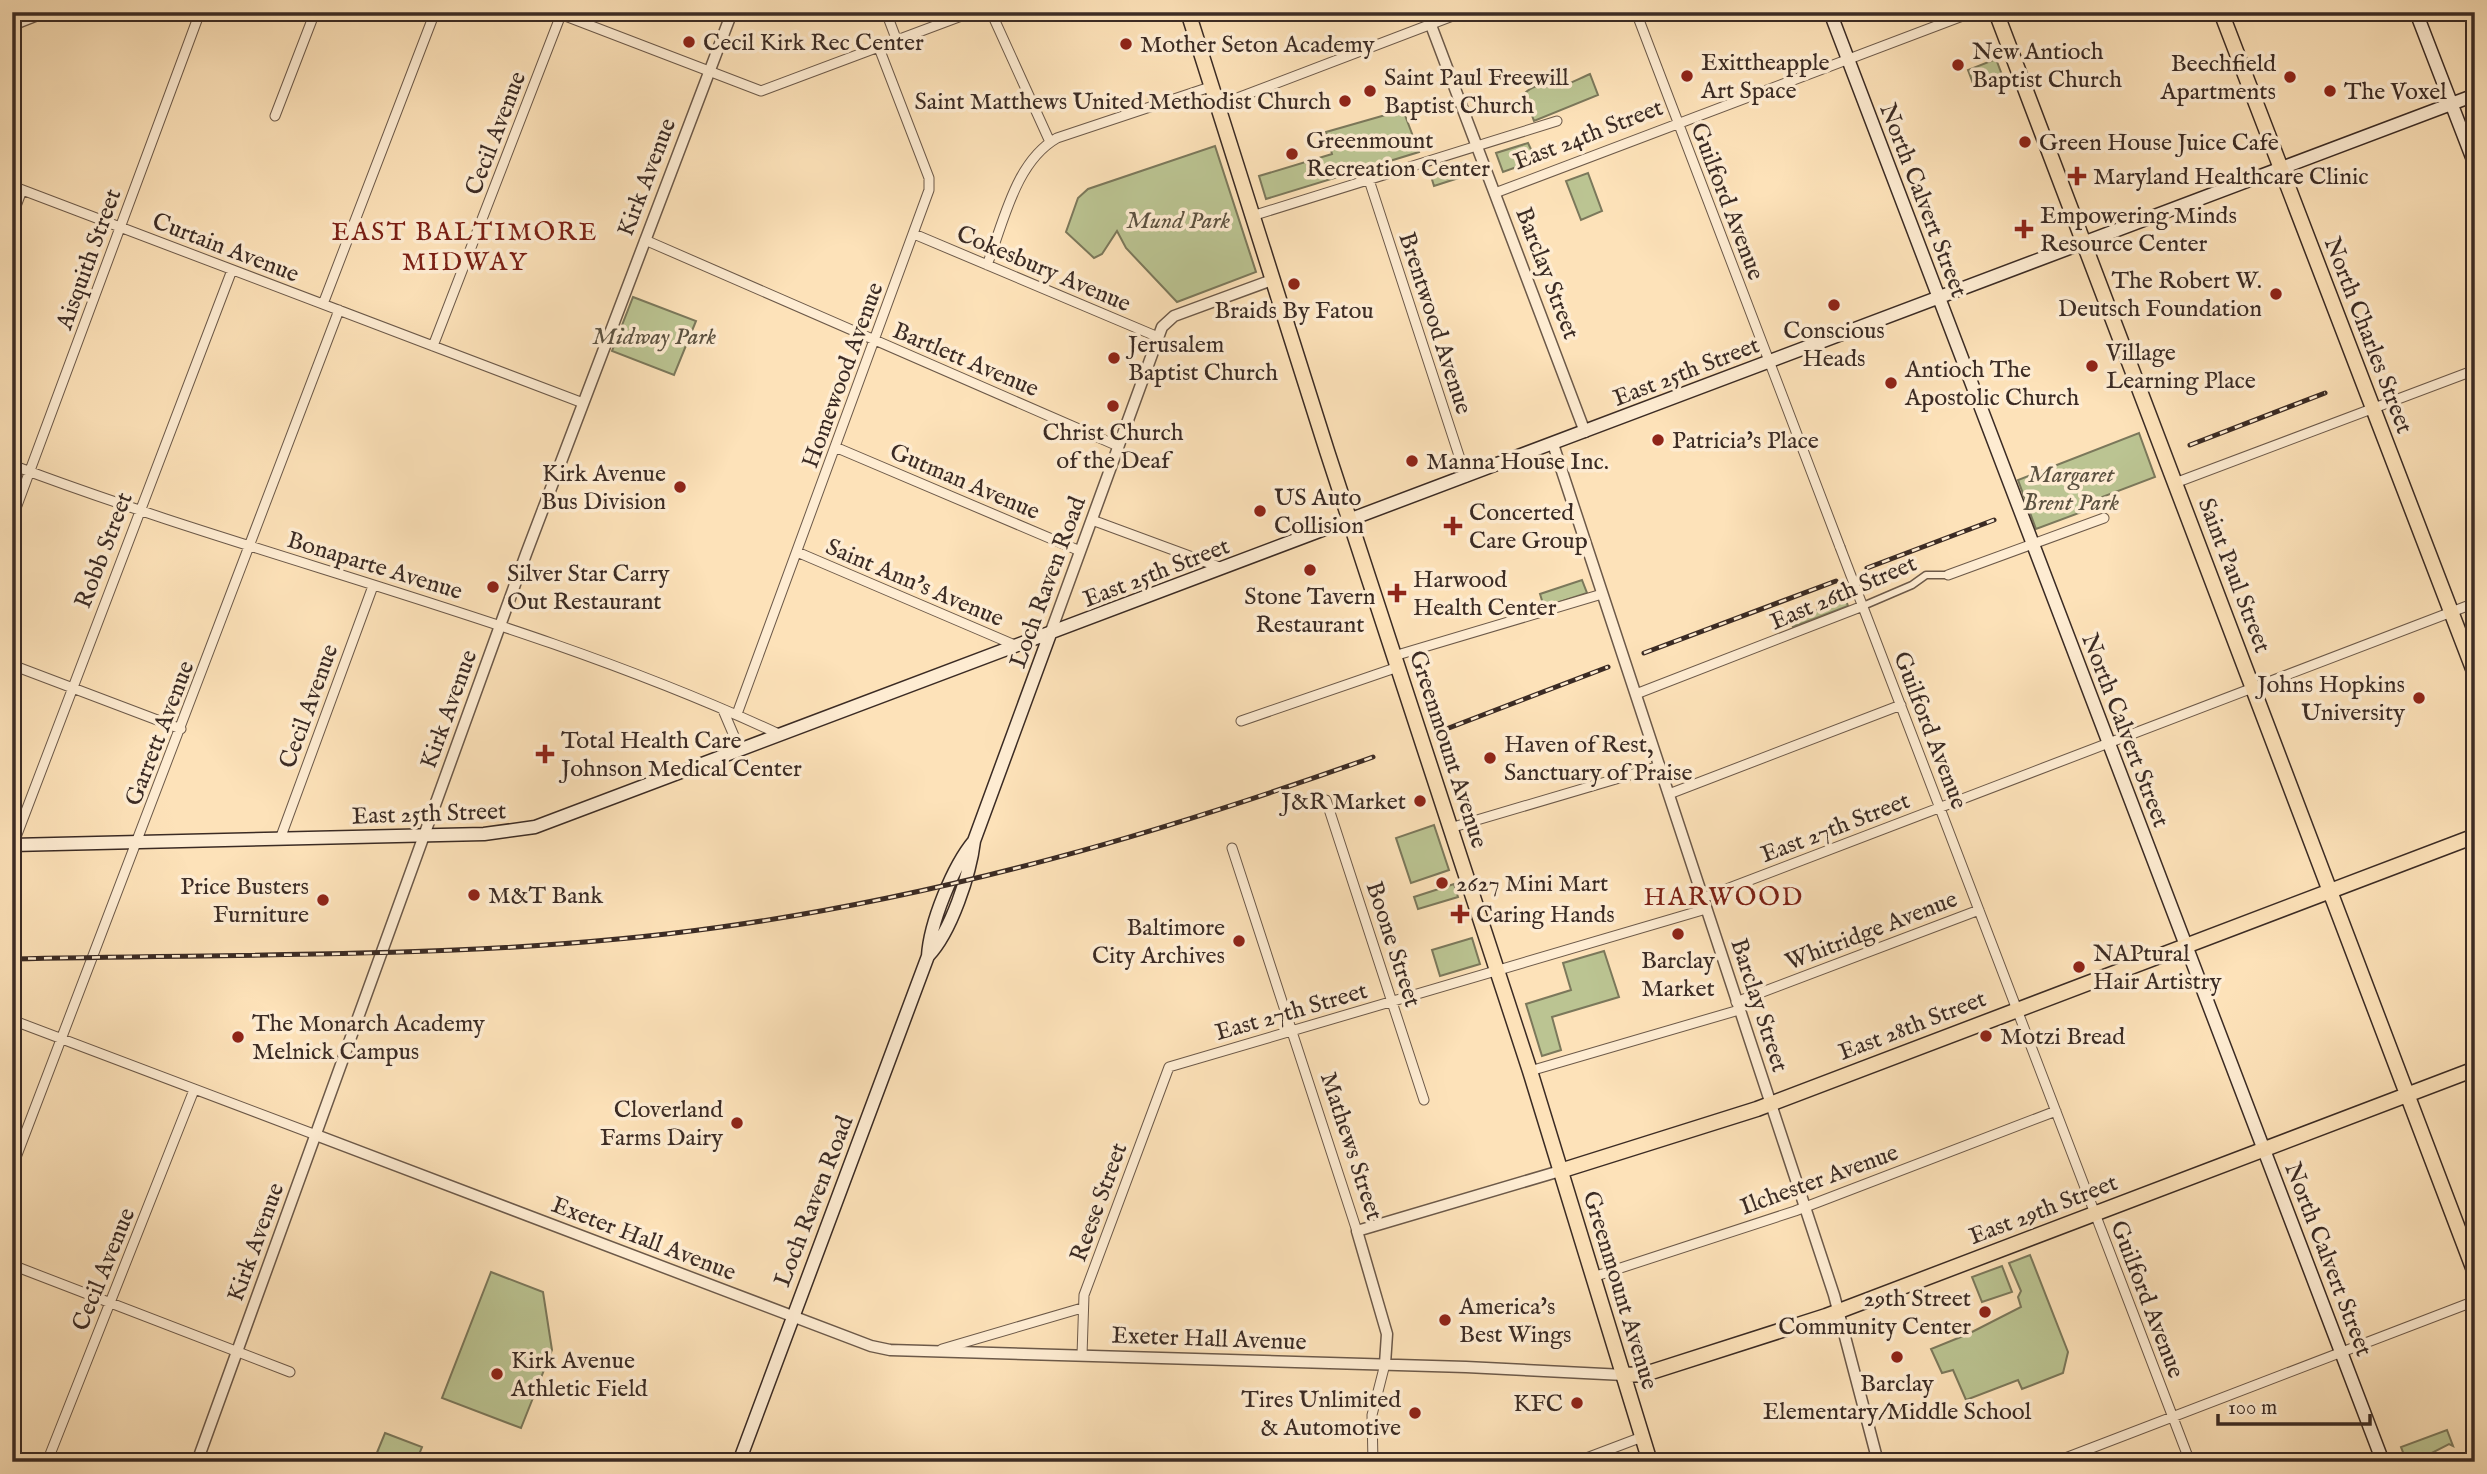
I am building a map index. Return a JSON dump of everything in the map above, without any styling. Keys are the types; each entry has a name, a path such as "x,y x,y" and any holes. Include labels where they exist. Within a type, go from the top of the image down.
{"main road":[{"name":"Greenmount Avenue","path":"1188,12 1272,280 1530,1071 1650,1462"},
{"name":"North Calvert Street","path":"1830,12 2383,1462"},
{"name":"Saint Paul Street","path":"1996,12 2475,1273"},
{"name":"North Charles Street","path":"2221,12 2475,674"},
{"path":"2416,12 2475,165"},
{"name":"East 25th Street","path":"12,845 506,833 535,827 2475,95"},
{"name":"Loch Raven Road","path":"739,1462 928,956 929,940 960,857 974,841 1050,634"},
{"name":"East 28th Street","path":"1560,1171 1771,1104 2475,836"},
{"name":"East 29th Street","path":"1624,1375 1645,1374 1838,1311 2475,1069"}],"street":[{"path":"12,25 45,12"},
{"name":"Aisquith Street","path":"12,519 200,12"},
{"path":"275,116 315,12"},
{"path":"323,304 435,12"},
{"name":"Kirk Avenue","path":"198,1459 583,402 732,12"},
{"path":"886,12 897,41"},
{"path":"560,13 707,73 766,91 972,12"},
{"path":"991,12 1050,142"},
{"name":"Barclay Street","path":"1426,12 1586,432"},
{"path":"1219,105 1463,12"},
{"name":"Guilford Avenue","path":"1636,12 2190,1462"},
{"name":"East 24th Street","path":"1495,193 1973,12"},
{"name":"Cecil Avenue","path":"433,346 560,13"},
{"name":"Homewood Avenue","path":"737,714 929,190 929,178 879,48"},
{"path":"987,265 1028,163 1050,142 1213,86"},
{"name":"East 24th Street","path":"1252,216 1557,121"},
{"name":"Brentwood Avenue","path":"1369,180 1466,477"},
{"name":"Curtain Avenue","path":"12,186 583,402"},
{"path":"12,217 22,190"},
{"name":"Cokesbury Avenue","path":"914,234 1158,337"},
{"name":"Bartlett Avenue","path":"645,240 1118,446"},
{"name":"Robb Street","path":"12,845 232,270"},
{"path":"1158,337 1166,322 1174,316 1272,280"},
{"name":"Garrett Avenue","path":"12,1168 339,310"},
{"name":"Loch Raven Road","path":"1050,634 1158,337"},
{"path":"2175,483 2475,370"},
{"name":"Barclay Street","path":"1553,444 1805,1207 1838,1311 1878,1462"},
{"name":"Gutman Avenue","path":"835,447 1080,551"},
{"name":"Bonaparte Avenue","path":"12,465 138,511 501,625 737,714 781,735"},
{"name":"East 26th Street","path":"1636,694 1863,606 1912,585 1926,575 1948,575 2104,518"},
{"path":"1092,520 1224,569"},
{"name":"Saint Ann's Avenue","path":"797,552 1018,646"},
{"name":"Cecil Avenue","path":"280,839 373,586"},
{"path":"1241,721 1396,662 1602,594"},
{"name":"East 27th Street","path":"1703,898 2475,603"},
{"path":"12,665 181,729"},
{"path":"1669,794 1901,705"},
{"path":"723,709 740,750"},
{"path":"1450,828 1660,766"},
{"name":"Boone Street","path":"1326,800 1424,1100"},
{"name":"Mathews Street","path":"1232,848 1357,1231 1387,1334 1385,1364 1371,1424 1373,1462"},
{"name":"East 27th Street","path":"1169,1067 1706,909"},
{"name":"Whitridge Avenue","path":"1530,1071 1738,1006 1979,910"},
{"name":"Exeter Hall Avenue","path":"12,1020 871,1346 1624,1375"},
{"name":"Reese Street","path":"1082,1355 1082,1308 1169,1067"},
{"name":"Cecil Avenue","path":"47,1462 194,1090"},
{"name":"Ilchester Avenue","path":"1593,1277 1805,1207 2056,1111"},
{"name":"East 28th Street","path":"1357,1231 1560,1171"},
{"path":"12,1265 290,1372"},
{"path":"2055,1462 2475,1301"},
{"path":"939,1350 1082,1308"},
{"path":"1576,1462 1642,1437"},
{"path":"198,1459 214,1462"}],"green space":[{"path":"1996,59 2002,75 1974,86 1968,70"},
{"path":"1590,74 1598,95 1534,121 1524,94 1528,90 1539,86 1556,87 1569,84"},
{"path":"1403,110 1419,152 1266,199 1259,176 1332,154 1326,132"},
{"path":"1528,143 1536,160 1503,172 1496,153"},
{"name":"Mund Park","path":"1215,146 1256,272 1177,302 1126,248 1117,231 1102,254 1094,258 1066,232 1078,198 1088,189"},
{"path":"1467,162 1471,174 1434,186 1430,173"},
{"path":"1588,173 1602,211 1581,220 1566,181"},
{"name":"Midway Park","path":"633,297 696,321 674,375 612,351"},
{"name":"Margaret Brent Park","path":"2139,433 2155,477 2102,497 2095,507 2036,529 2018,480"},
{"path":"1582,580 1587,593 1544,607 1540,594"},
{"path":"1843,593 1848,606 1793,627 1791,620 1822,608"},
{"path":"1434,825 1449,870 1411,883 1396,838"},
{"path":"1454,884 1458,897 1418,909 1414,897"},
{"path":"1472,938 1480,964 1440,976 1432,950"},
{"path":"1604,951 1619,997 1552,1017 1561,1050 1542,1056 1526,1004 1571,990 1563,963"},
{"path":"2030,1255 2068,1352 2063,1373 2022,1389 2018,1380 1966,1400 1953,1370 1942,1373 1931,1349 2021,1307 2018,1297 2021,1291 2009,1263"},
{"path":"2002,1266 2012,1292 1982,1302 1972,1277"},
{"name":"Kirk Avenue Athletic Field","path":"491,1272 543,1292 552,1350 521,1428 442,1398"},
{"path":"2447,1430 2453,1446 2449,1444 2424,1457 2422,1454 2406,1460 2401,1447"},
{"path":"385,1433 422,1447 416,1462 393,1462 376,1455"}],"railway":[{"path":"2190,445 2325,393"},
{"path":"1867,568 1994,520"},
{"path":"1644,653 1836,581"},
{"path":"1441,731 1608,667"},
{"path":"12,959 456,950 633,938 721,927 888,898 1052,859 1213,811 1373,757"}],"place":[{"name":"Cecil Kirk Rec Center","path":"689,42"},
{"name":"Mother Seton Academy","path":"1126,44"},
{"name":"New Antioch Baptist Church","path":"1958,65"},
{"name":"Exittheapple Art Space","path":"1687,76"},
{"name":"Beechfield Apartments","path":"2290,77"},
{"name":"Saint Paul Freewill Baptist Church","path":"1370,91"},
{"name":"The Voxel","path":"2330,91"},
{"name":"Saint Matthews United Methodist Church","path":"1345,101"},
{"name":"Green House Juice Cafe","path":"2025,142"},
{"name":"Greenmount Recreation Center","path":"1292,154"},
{"name":"Maryland Healthcare Clinic","path":"2077,176"},
{"name":"Empowering Minds Resource Center","path":"2024,229"},
{"name":"Braids By Fatou","path":"1294,284"},
{"name":"The Robert W. Deutsch Foundation","path":"2276,294"},
{"name":"Conscious Heads","path":"1834,305"},
{"name":"Jerusalem Baptist Church","path":"1114,358"},
{"name":"Village Learning Place","path":"2092,366"},
{"name":"Antioch The Apostolic Church","path":"1891,383"},
{"name":"Christ Church of the Deaf","path":"1113,406"},
{"name":"Patricia's Place","path":"1658,440"},
{"name":"Manna House Inc.","path":"1412,461"},
{"name":"Kirk Avenue Bus Division","path":"680,487"},
{"name":"US Auto Collision","path":"1260,511"},
{"name":"Concerted Care Group","path":"1453,526"},
{"name":"Stone Tavern Restaurant","path":"1310,570"},
{"name":"Silver Star Carry Out Restaurant","path":"493,587"},
{"name":"Harwood Health Center","path":"1397,593"},
{"name":"Johns Hopkins University","path":"2419,698"},
{"name":"Total Health Care Johnson Medical Center","path":"545,754"},
{"name":"Haven of Rest, Sanctuary of Praise","path":"1490,758"},
{"name":"J&R Market","path":"1420,801"},
{"name":"2627 Mini Mart","path":"1442,883"},
{"name":"M&T Bank","path":"474,895"},
{"name":"Price Busters Furniture","path":"323,900"},
{"name":"Caring Hands","path":"1460,914"},
{"name":"Barclay Market","path":"1678,934"},
{"name":"Baltimore City Archives","path":"1239,941"},
{"name":"NAPtural Hair Artistry","path":"2079,967"},
{"name":"Motzi Bread","path":"1986,1036"},
{"name":"The Monarch Academy Melnick Campus","path":"238,1037"},
{"name":"Cloverland Farms Dairy","path":"737,1123"},
{"name":"29th Street Community Center","path":"1985,1312"},
{"name":"America's Best Wings","path":"1445,1320"},
{"name":"Barclay Elementary/Middle School","path":"1897,1357"},
{"name":"Kirk Avenue Athletic Field","path":"497,1374"},
{"name":"KFC","path":"1577,1403"},
{"name":"Tires Unlimited & Automotive","path":"1415,1413"}],"district":[{"name":"EAST BALTIMORE MIDWAY","path":"465,246"},
{"name":"HARWOOD","path":"1724,896"}]}
